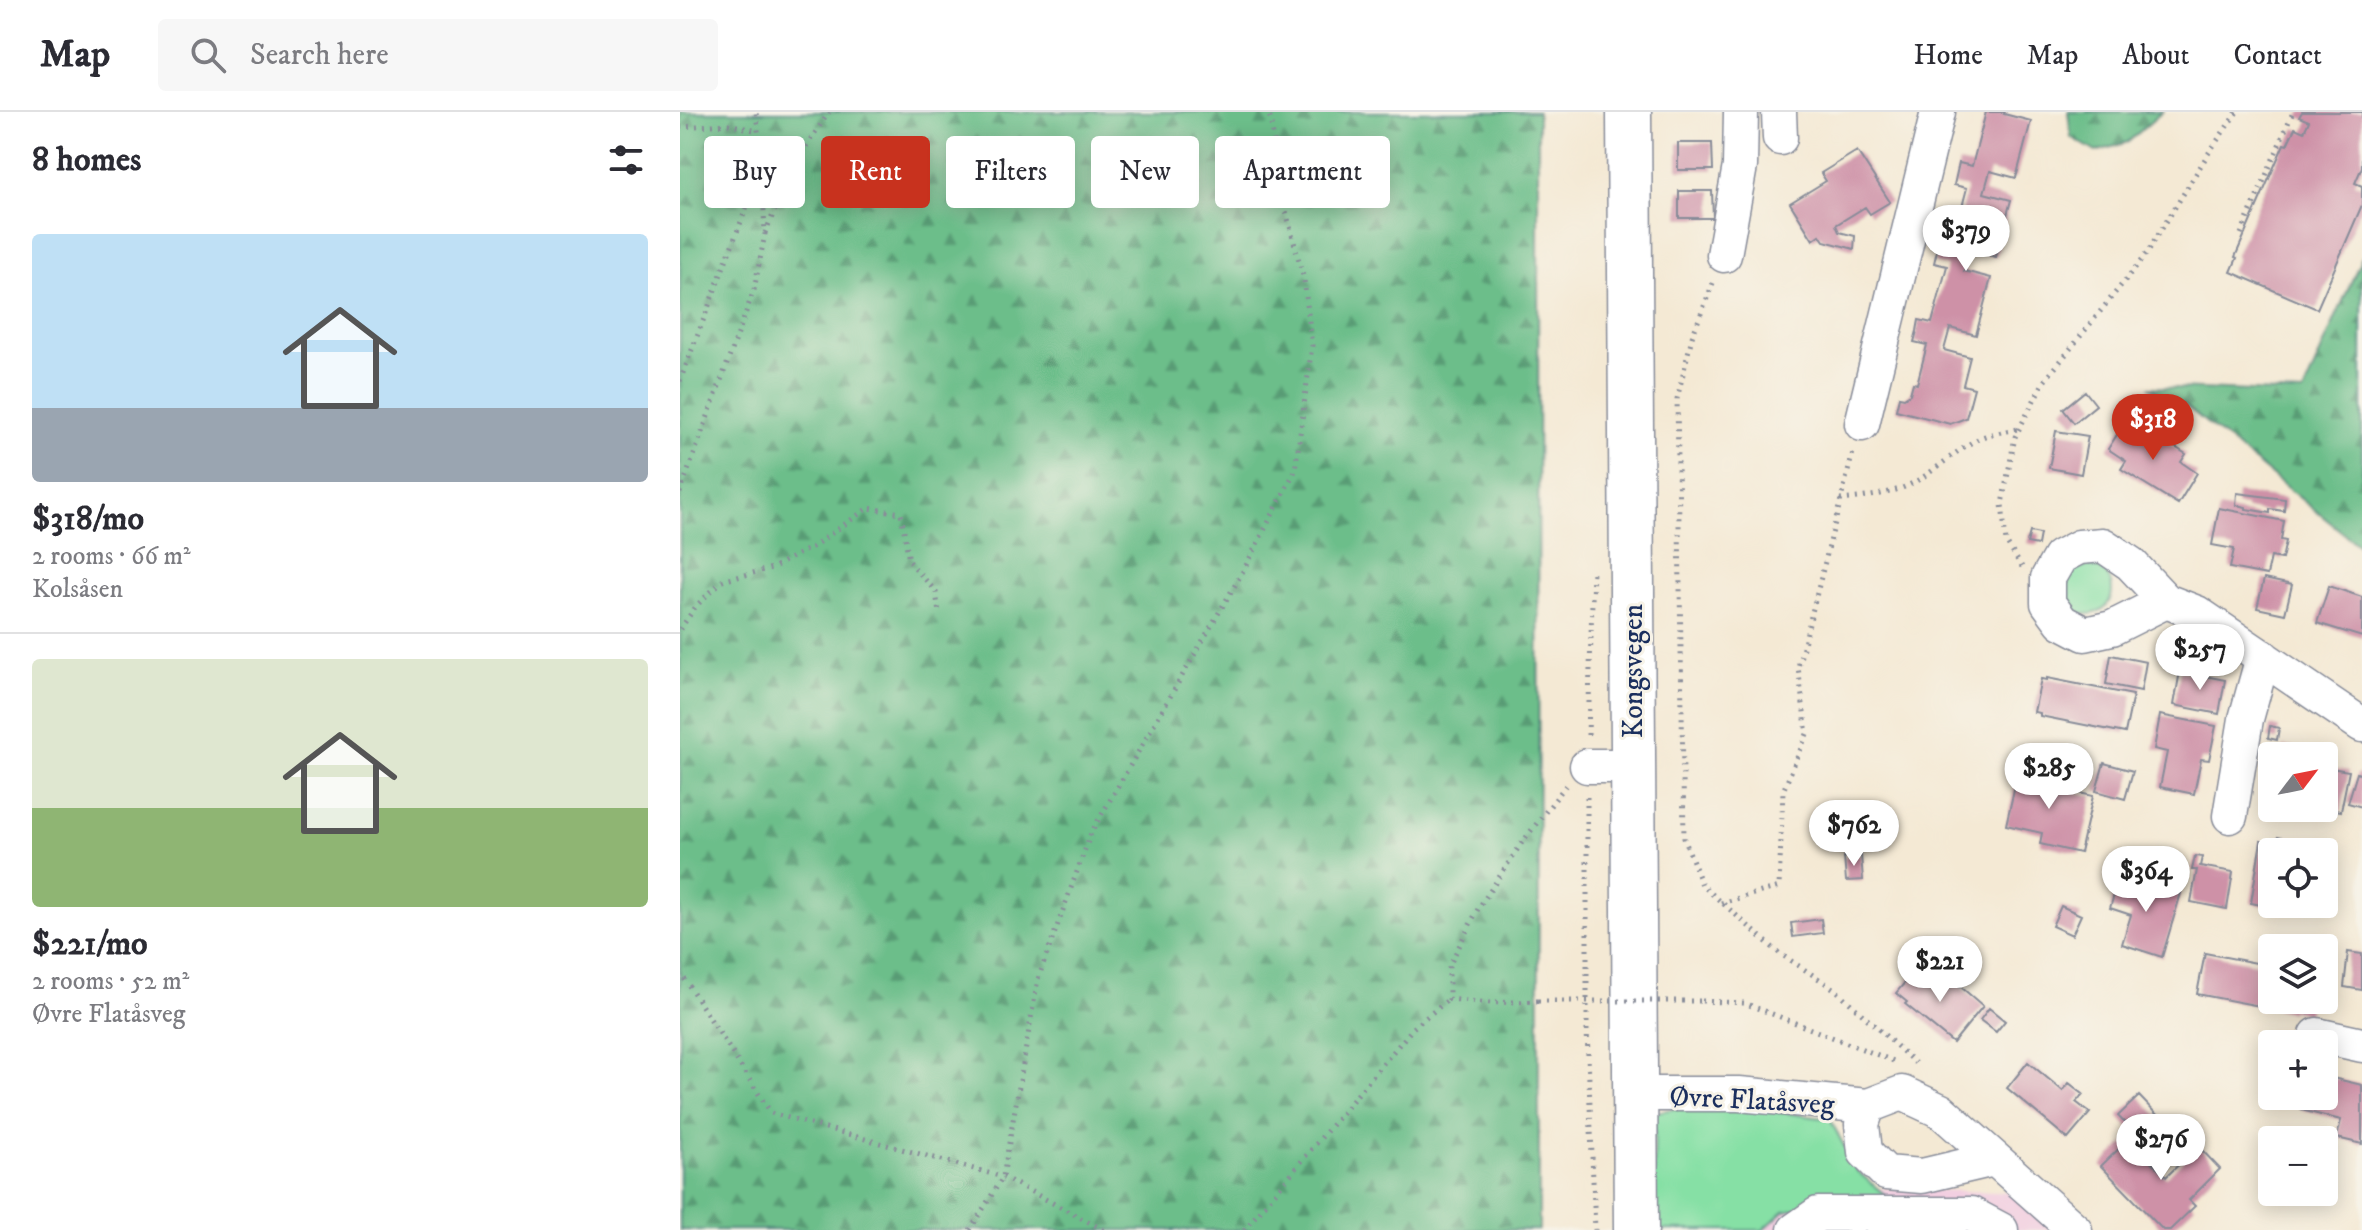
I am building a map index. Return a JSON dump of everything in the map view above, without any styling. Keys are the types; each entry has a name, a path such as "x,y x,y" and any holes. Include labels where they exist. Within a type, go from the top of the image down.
{"main road":[{"name":"Kongsvegen","path":"1629,112 1636,1230"}],"street":[{"path":"1724,255 1740,166 1741,112"},
{"path":"1862,424 1938,112"},
{"path":"2166,601 2112,628 2085,634 2062,622 2048,603 2048,578 2060,557 2079,547 2103,545 2131,564 2166,601 2197,613 2362,725"},
{"path":"2230,816 2246,719 2263,657"},
{"path":"1587,766 1632,766"},
{"path":"2338,1040 2362,1045"},
{"name":"Øvre Flatåsveg","path":"1636,1094 1739,1094 1868,1106 1902,1093 1941,1111 2075,1230"},
{"name":"Øvre Flatåsveg","path":"1868,1106 1862,1124 1865,1152 1886,1173 1922,1176 1994,1159"},
{"path":"1795,1230 1818,1214 1971,1214 2001,1230"}],"path":[{"path":"756,112 759,136"},
{"path":"805,148 829,112"},
{"path":"970,1230 1003,1177 1038,979 1091,833 1242,573 1295,471 1312,346 1304,280 1286,211 1269,112"},
{"path":"2048,578 2021,566 2006,542 2002,504 2015,437 2043,383 2147,253 2237,112"},
{"path":"2241,234 2293,112"},
{"path":"680,127 728,124 758,131"},
{"path":"680,381 746,208"},
{"path":"764,208 765,234"},
{"path":"680,493 754,290 765,234 776,208"},
{"path":"1244,1230 1413,1028 1449,999 1491,1003 1744,1003 1882,1058 1923,1070 1836,990 1779,953 1702,885 1684,838 1677,399 1692,337 1724,255"},
{"path":"1721,903 1779,887 1783,791 1807,734 1798,667 1862,424"},
{"path":"1840,500 1902,488 1927,475 1976,439 2019,429"},
{"path":"680,629 697,605 722,581 772,568 812,547 868,508 901,513 909,561 936,592 939,613"},
{"path":"1593,564 1587,766 1587,1030 1595,1230"},
{"path":"1449,999 1449,966 1478,909 1564,787 1587,766"},
{"path":"680,972 771,1113 1003,1177 1104,1230"}],"shaded area":[{"path":"1751,1184 2025,1193 2051,1230 1749,1230"}],"green space":[{"path":"680,112 1538,112 1539,1230 680,1230"},
{"path":"2068,112 2162,112 2128,142 2096,152 2071,137"},
{"path":"2362,257 2362,548 2183,404 2149,387 2303,393"},
{"path":"2088,566 2105,573 2112,590 2105,607 2088,614 2071,607 2064,590 2071,573"},
{"path":"1710,1103 1830,1119 1857,1171 1884,1194 1883,1202 1826,1204 1784,1211 1763,1230 1653,1230 1655,1112"}],"building":[{"path":"1986,112 2005,112 2031,121 2016,178 1990,171 1984,193 2011,200 1996,257 1970,250 1964,271 1991,278 1976,335 1950,328 1944,350 1970,357 1963,385 1974,388 1966,418 1950,424 1896,410 1899,397 1910,394 1913,383 1917,384 1927,345 1914,342 1919,320 1932,323 1947,266 1934,263 1939,242 1952,245 1967,188 1954,185 1959,163 1972,166"},
{"path":"2302,112 2362,112 2362,167 2355,183 2362,186 2362,205 2317,309 2231,272 2284,144 2287,145 2295,128 2304,132 2309,121 2299,117"},
{"path":"1678,143 1712,143 1713,170 1678,170"},
{"path":"1857,151 1890,202 1870,214 1865,207 1836,225 1839,232 1855,236 1854,249 1824,241 1820,235 1813,240 1790,203 1826,181 1821,173"},
{"path":"1679,191 1712,191 1713,218 1679,218"},
{"path":"2085,391 2096,405 2074,423 2063,409"},
{"path":"2125,422 2157,441 2159,437 2186,454 2181,462 2197,473 2178,504 2121,469 2126,461 2108,449"},
{"path":"2056,431 2088,436 2081,474 2049,468"},
{"path":"2237,493 2285,499 2284,511 2270,509 2270,513 2246,509 2236,505"},
{"path":"2219,508 2284,521 2281,540 2286,541 2282,559 2271,557 2267,575 2230,568 2234,549 2212,545"},
{"path":"2030,532 2040,534 2038,545 2027,543"},
{"path":"2264,579 2292,585 2285,614 2257,608"},
{"path":"2329,586 2362,597 2362,637 2317,623"},
{"path":"2111,655 2146,662 2141,691 2106,684"},
{"path":"2180,671 2225,680 2219,714 2174,705"},
{"path":"2041,679 2133,695 2125,733 2040,716 2040,713 2034,712"},
{"path":"2160,715 2216,726 2209,760 2201,759 2194,794 2160,787 2167,752 2154,749"},
{"path":"2270,726 2279,728 2277,740 2268,738"},
{"path":"2104,763 2133,771 2125,799 2096,791"},
{"path":"2019,768 2059,777 2056,788 2093,796 2080,853 2040,844 2042,833 2006,825"},
{"path":"2338,769 2349,771 2341,811 2338,810"},
{"path":"2357,773 2362,775 2362,807 2348,803"},
{"path":"1861,855 1863,880 1846,881 1844,857"},
{"path":"2195,856 2202,857 2200,866 2233,872 2227,909 2191,902 2197,870 2192,870"},
{"path":"2258,860 2258,904 2251,903"},
{"path":"2120,875 2181,893 2162,957 2122,944 2131,915 2110,908"},
{"path":"2061,906 2081,915 2072,935 2052,926"},
{"path":"1821,919 1823,933 1793,937 1791,923"},
{"path":"2348,952 2362,954 2362,990 2344,987"},
{"path":"2205,953 2258,963 2258,1006 2197,994"},
{"path":"1916,969 1940,988 1946,981 1951,985 1954,981 1983,1006 1953,1043 1896,993"},
{"path":"1989,1008 2005,1021 1996,1032 1980,1020"},
{"path":"2028,1062 2063,1091 2069,1083 2083,1094 2076,1102 2090,1113 2068,1139 2007,1088"},
{"path":"2338,1079 2362,1085 2362,1144 2338,1138 2341,1120 2301,1110 2338,1110"},
{"path":"2139,1096 2161,1119 2140,1139 2118,1116"},
{"path":"2129,1139 2166,1177 2198,1146 2220,1169 2189,1200 2195,1206 2170,1230 2163,1230 2101,1166"}]}
